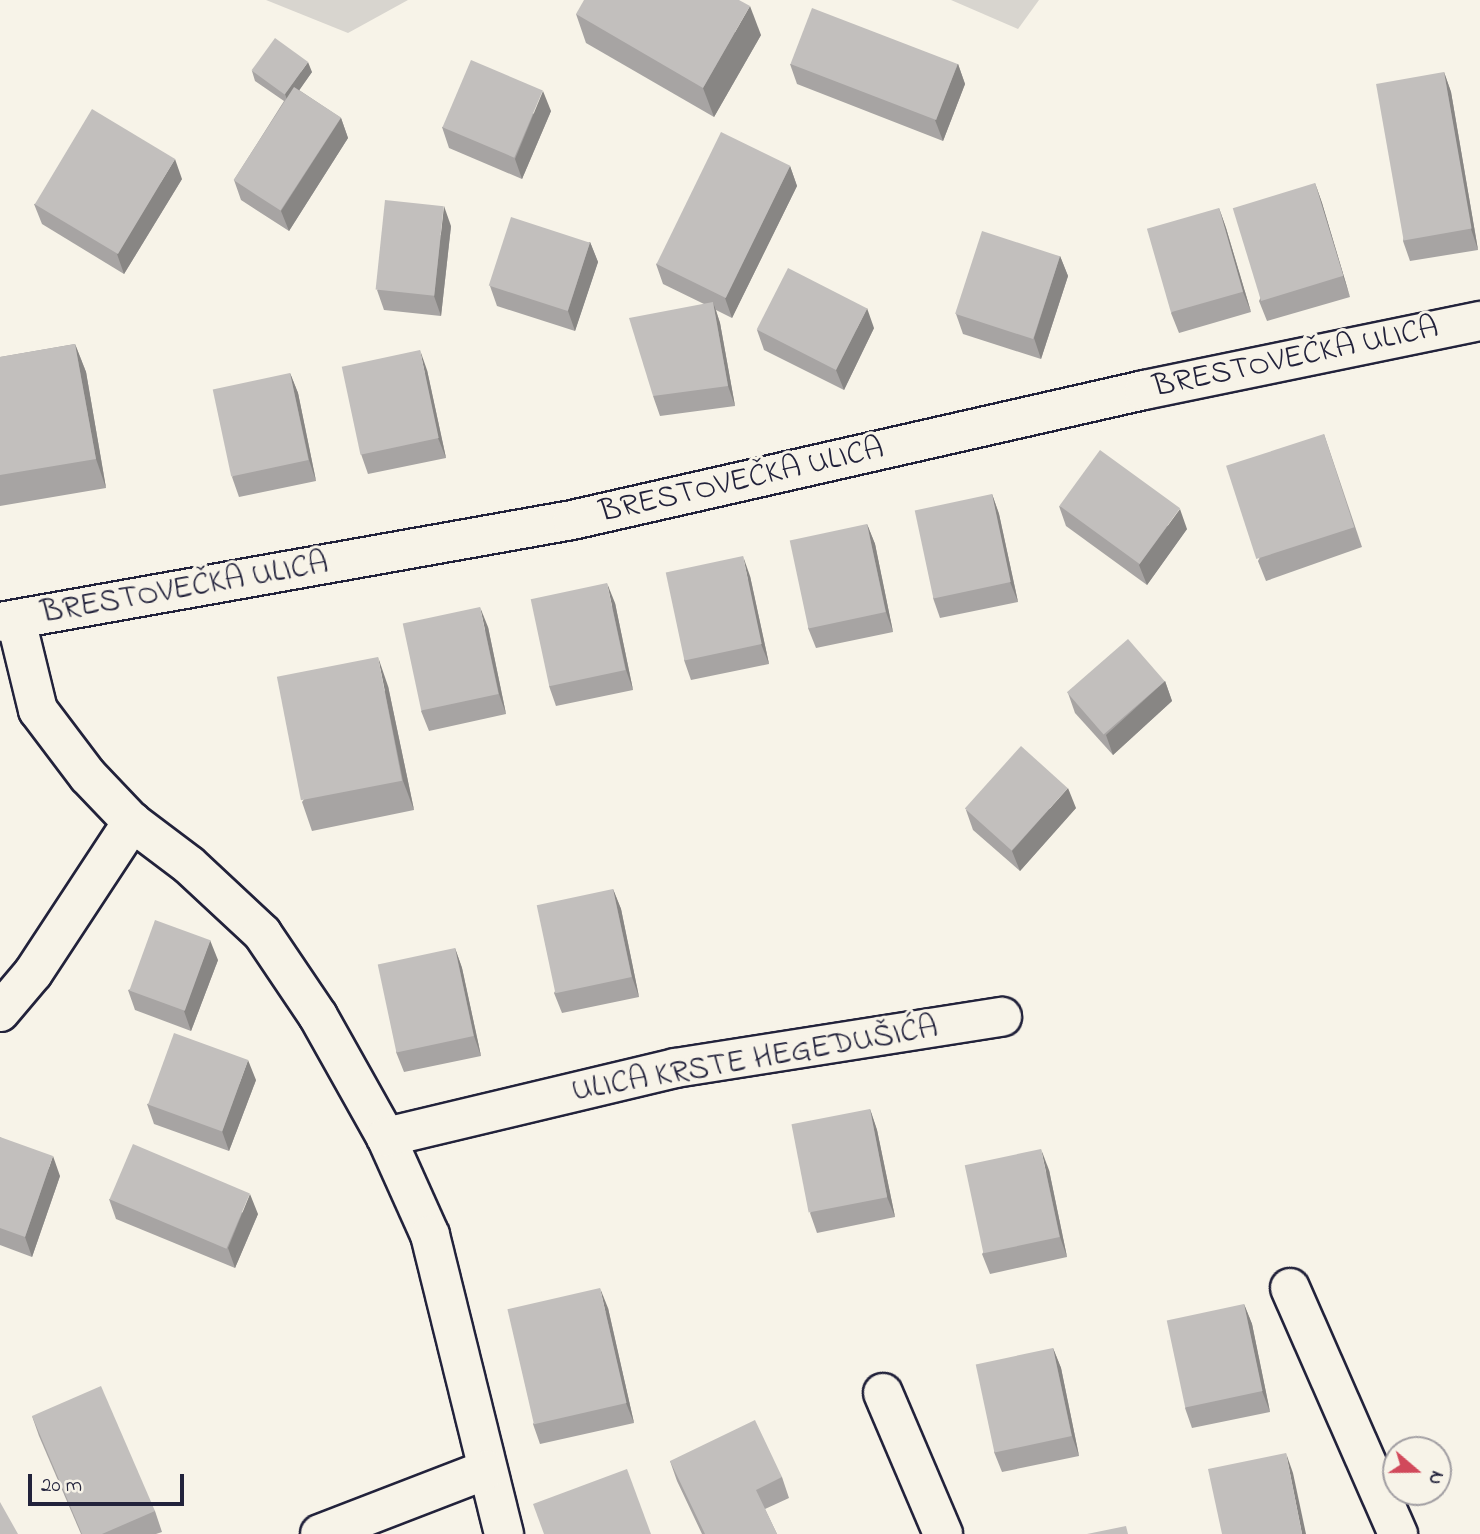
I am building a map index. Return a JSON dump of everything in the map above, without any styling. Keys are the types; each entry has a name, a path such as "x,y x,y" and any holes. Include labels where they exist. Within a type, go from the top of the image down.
{"street":[{"name":"BRESTOVEČKA ULICA","path":"8,621 572,520 1144,390 1480,321"},
{"path":"8,621 38,710 88,776 132,822 189,865 262,933 318,1016 386,1137 430,1235 504,1534"},
{"path":"0,1012 33,973 132,822"},
{"name":"ULICA KRSTE HEGEDUŠIĆA","path":"386,1137 676,1068 1002,1017"},
{"path":"1290,1288 1398,1534"},
{"path":"883,1393 943,1534"},
{"path":"320,1534 486,1470"}],"shaded area":[{"path":"266,0 408,0 348,33"},
{"path":"951,0 1039,0 1018,29"}],"building":[{"path":"584,0 739,0 750,6 703,88 576,14"},
{"path":"812,8 958,64 936,120 790,64"},
{"path":"275,38 308,62 285,94 251,70"},
{"path":"471,60 543,90 514,158 442,127"},
{"path":"1444,72 1472,229 1404,241 1376,84"},
{"path":"294,87 341,117 281,211 234,180"},
{"path":"92,109 175,159 118,254 35,204"},
{"path":"721,132 790,166 726,298 657,264"},
{"path":"1315,183 1343,276 1261,301 1233,208"},
{"path":"385,200 444,206 434,296 376,290"},
{"path":"1219,208 1243,292 1171,312 1147,229"},
{"path":"511,217 590,243 568,311 489,285"},
{"path":"982,231 1060,256 1033,339 955,314"},
{"path":"788,268 867,308 836,370 757,329"},
{"path":"713,302 728,386 653,396 629,318"},
{"path":"75,344 96,459 0,475 0,357"},
{"path":"420,350 439,438 360,455 342,367"},
{"path":"290,373 309,460 231,476 213,389"},
{"path":"1324,434 1354,527 1256,559 1226,466"},
{"path":"1100,450 1180,508 1140,564 1059,506"},
{"path":"992,494 1011,582 933,598 915,510"},
{"path":"867,524 886,612 808,628 790,540"},
{"path":"743,556 762,644 684,660 666,572"},
{"path":"607,583 626,670 549,686 531,599"},
{"path":"480,607 499,694 421,710 403,623"},
{"path":"1128,639 1165,681 1104,734 1067,692"},
{"path":"378,657 402,781 301,800 277,677"},
{"path":"1021,746 1068,788 1012,851 965,808"},
{"path":"613,889 632,977 555,993 537,905"},
{"path":"155,920 210,940 185,1011 129,990"},
{"path":"455,948 474,1036 396,1052 378,964"},
{"path":"174,1033 248,1060 222,1131 148,1104"},
{"path":"870,1109 887,1197 809,1213 791,1124"},
{"path":"0,1137 53,1156 25,1237 0,1228"},
{"path":"133,1144 250,1194 226,1249 110,1199"},
{"path":"1041,1149 1060,1237 983,1253 965,1165"},
{"path":"600,1288 627,1403 534,1424 507,1309"},
{"path":"1244,1304 1263,1391 1185,1407 1167,1320"},
{"path":"1053,1348 1072,1436 994,1452 976,1364"},
{"path":"101,1386 155,1511 102,1534 82,1534 32,1416"},
{"path":"755,1420 782,1477 756,1490 777,1534 705,1534 670,1461"},
{"path":"1286,1453 1302,1534 1222,1534 1208,1469"},
{"path":"627,1469 651,1534 544,1534 533,1504"},
{"path":"0,1502 18,1534 0,1534"},
{"path":"1126,1526 1128,1534 1087,1534"}]}
